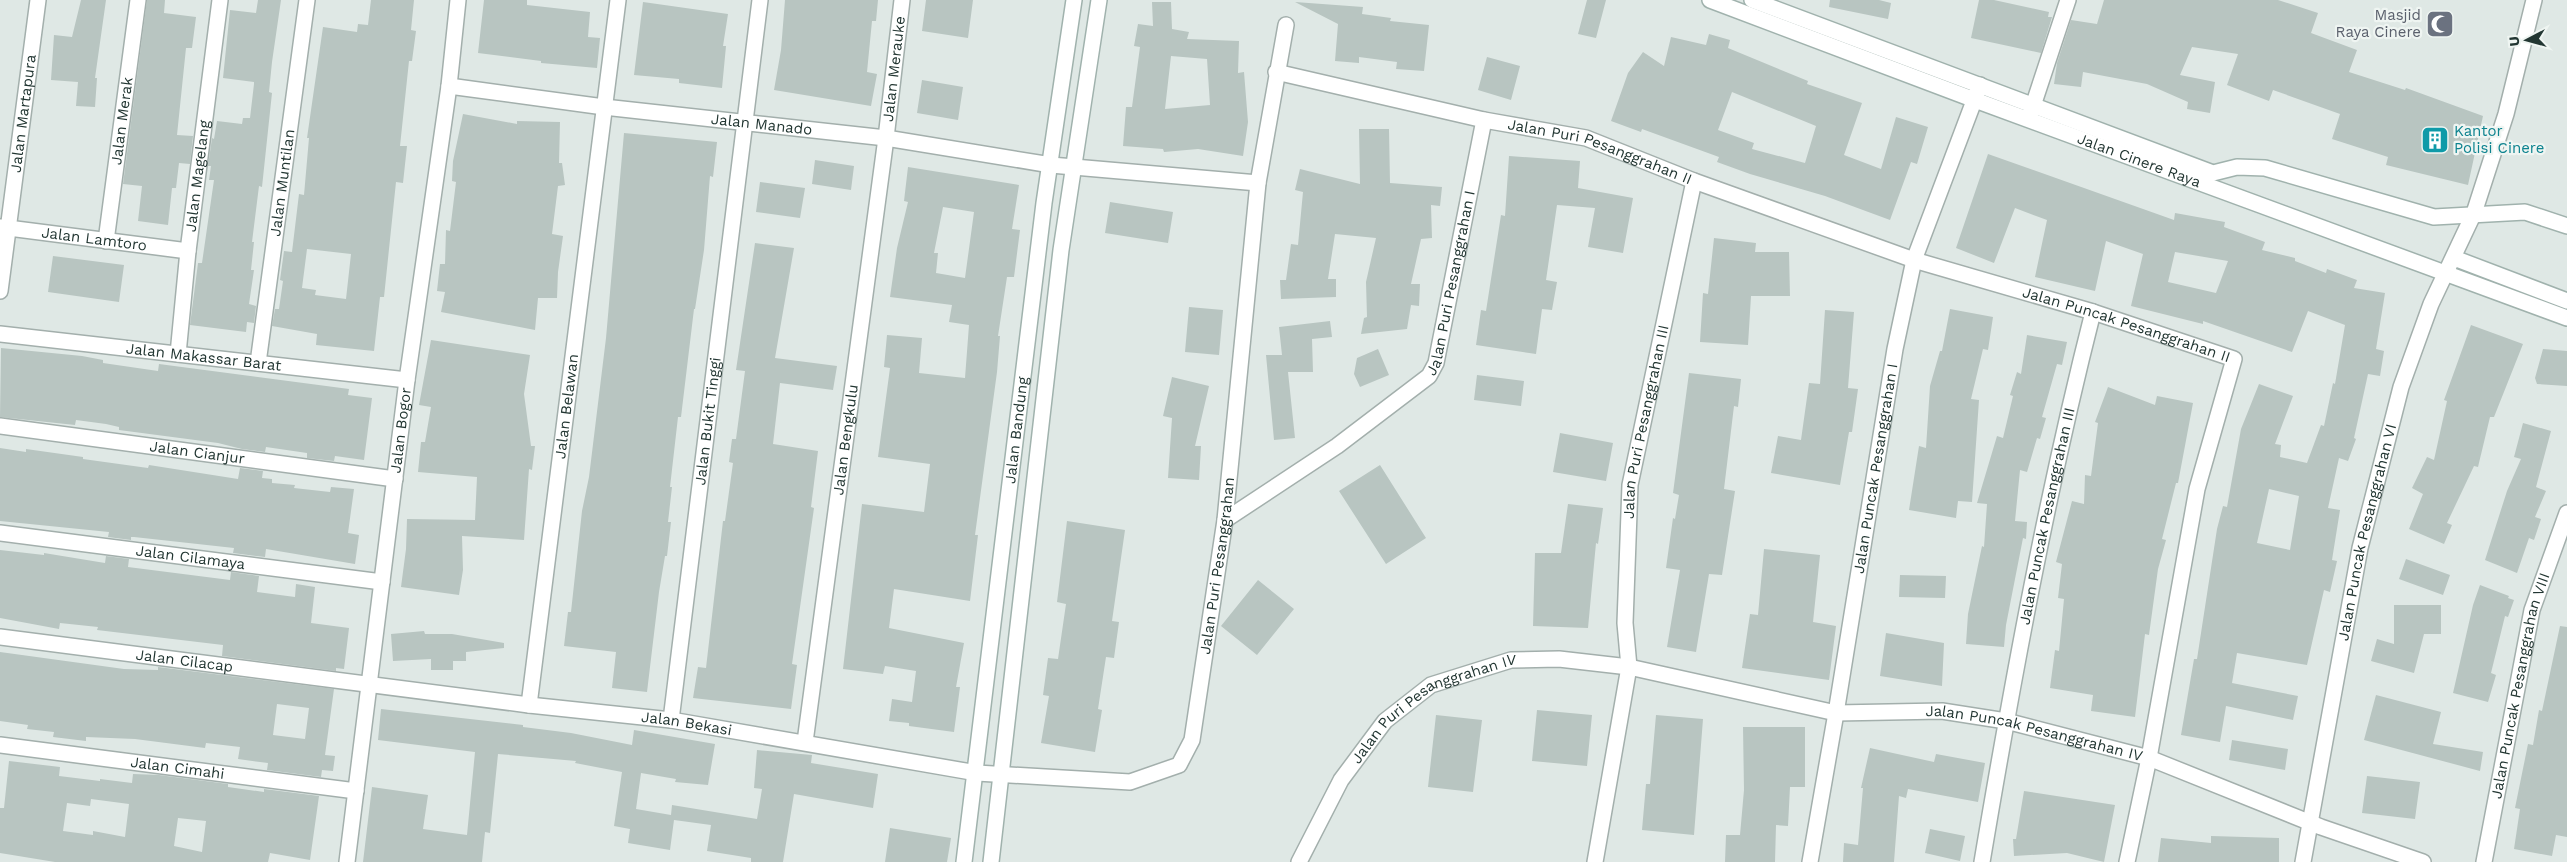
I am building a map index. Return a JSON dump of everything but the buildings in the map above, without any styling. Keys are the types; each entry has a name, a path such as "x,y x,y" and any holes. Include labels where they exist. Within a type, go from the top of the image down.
{"street":[{"name":"Jalan Martapura","path":"0,290 4,227 38,0"},
{"name":"Jalan Merak","path":"106,241 138,0"},
{"name":"Jalan Magelang","path":"178,354 188,251 220,0"},
{"name":"Jalan Muntilan","path":"258,363 307,0"},
{"name":"Jalan Bogor","path":"346,862 407,380 449,86 458,0"},
{"name":"Jalan Belawan","path":"529,705 618,0"},
{"name":"Jalan Bukit Tinggi","path":"671,720 760,0"},
{"name":"Jalan Merauke","path":"886,138 902,0"},
{"name":"Jalan Bandung","path":"964,862 977,773 1043,213 1074,0"},
{"name":"Jalan Bandung","path":"991,862 1061,250 1099,0"},
{"name":"Jalan Cinere Raya","path":"1710,0 1975,100 2567,318"},
{"name":"Jalan Cinere Raya","path":"1752,0 1773,4 2213,173 2237,167 2265,168 2434,217 2474,213 2525,212 2567,226"},
{"path":"2029,119 2068,0"},
{"name":"Jalan Puncak Pesanggrahan VI","path":"2303,862 2360,548 2401,386 2431,304 2474,213 2506,114 2534,0"},
{"name":"Jalan Puri Pesanggrahan","path":"1002,775 1130,782 1179,765 1192,740 1225,520 1258,183 1276,72 1286,25"},
{"name":"Jalan Puri Pesanggrahan II","path":"1276,72 1484,120 1586,138 1694,181 1914,260"},
{"name":"Jalan Puncak Pesanggrahan I","path":"1810,862 1836,713 1894,349 1914,260 1980,85"},
{"name":"Jalan Manado","path":"449,86 604,107 886,138 1051,165 1075,166"},
{"name":"Jalan Puri Pesanggrahan I","path":"1225,520 1337,446 1429,376 1436,363 1484,120"},
{"name":"Jalan Bengkulu","path":"805,742 886,138"},
{"path":"1075,166 1258,183"},
{"name":"Jalan Puri Pesanggrahan III","path":"1595,862 1629,667 1626,623 1630,485 1694,181"},
{"name":"Jalan Lamtoro","path":"4,227 188,251"},
{"path":"2454,258 2567,301"},
{"name":"Jalan Puncak Pesanggrahan II","path":"1914,260 2093,312 2234,359 2197,489 2149,758"},
{"name":"Jalan Puncak Pesanggrahan III","path":"1982,862 2006,721 2064,424 2093,312"},
{"name":"Jalan Makassar Barat","path":"0,334 407,380"},
{"name":"Jalan Cianjur","path":"0,426 395,479"},
{"name":"Jalan Puncak Pesanggrahan VIII","path":"2484,862 2532,610 2567,513"},
{"name":"Jalan Cilamaya","path":"0,533 382,582"},
{"name":"Jalan Cilacap","path":"0,637 369,683"},
{"name":"Jalan Puri Pesanggrahan IV","path":"1299,862 1341,780 1385,721 1431,685 1511,660 1558,659 1629,667"},
{"name":"Jalan Puncak Pesanggrahan IV","path":"1629,667 1836,713 1942,711 2006,721 2149,758 2310,822 2423,862"},
{"name":"Jalan Bekasi","path":"369,683 529,705 671,720 977,773 1002,775"},
{"name":"Jalan Cimahi","path":"0,745 356,791"},
{"path":"2127,862 2149,758"}],"place":[{"name":"Masjid Raya Cinere","path":"2440,24"},
{"name":"Kantor Polisi Cinere","path":"2435,140"}]}
